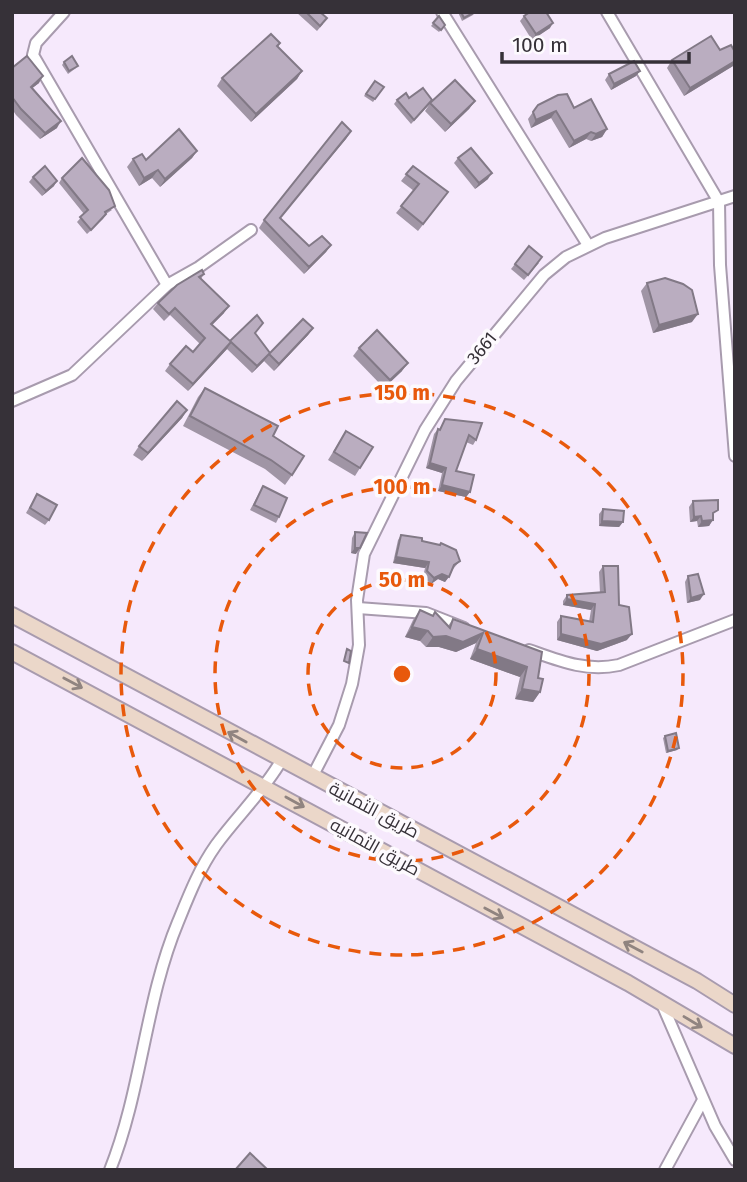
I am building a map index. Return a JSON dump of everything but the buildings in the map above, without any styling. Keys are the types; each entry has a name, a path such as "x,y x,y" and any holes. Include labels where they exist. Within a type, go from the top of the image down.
{"street":[{"path":"64,12 36,43 33,55 167,285"},
{"path":"443,12 588,246"},
{"path":"607,12 719,202 720,265 735,456"},
{"name":"3661","path":"312,777 347,705 359,645 358,608 364,554 440,404 544,275 566,257 588,246 735,196"},
{"path":"12,401 72,374 167,285 200,267 251,230"},
{"path":"358,608 426,613 479,633"},
{"name":"طريق الثمانية","path":"12,614 281,761 698,981 735,1005"},
{"path":"517,646 581,668 599,669 620,666 735,620"},
{"name":"طريق الثمانيه","path":"12,652 267,786 735,1046"},
{"path":"115,1168 156,989 176,925 202,866 267,786 281,761"},
{"path":"661,1003 703,1100 735,1160"},
{"path":"665,1170 703,1100"}]}
